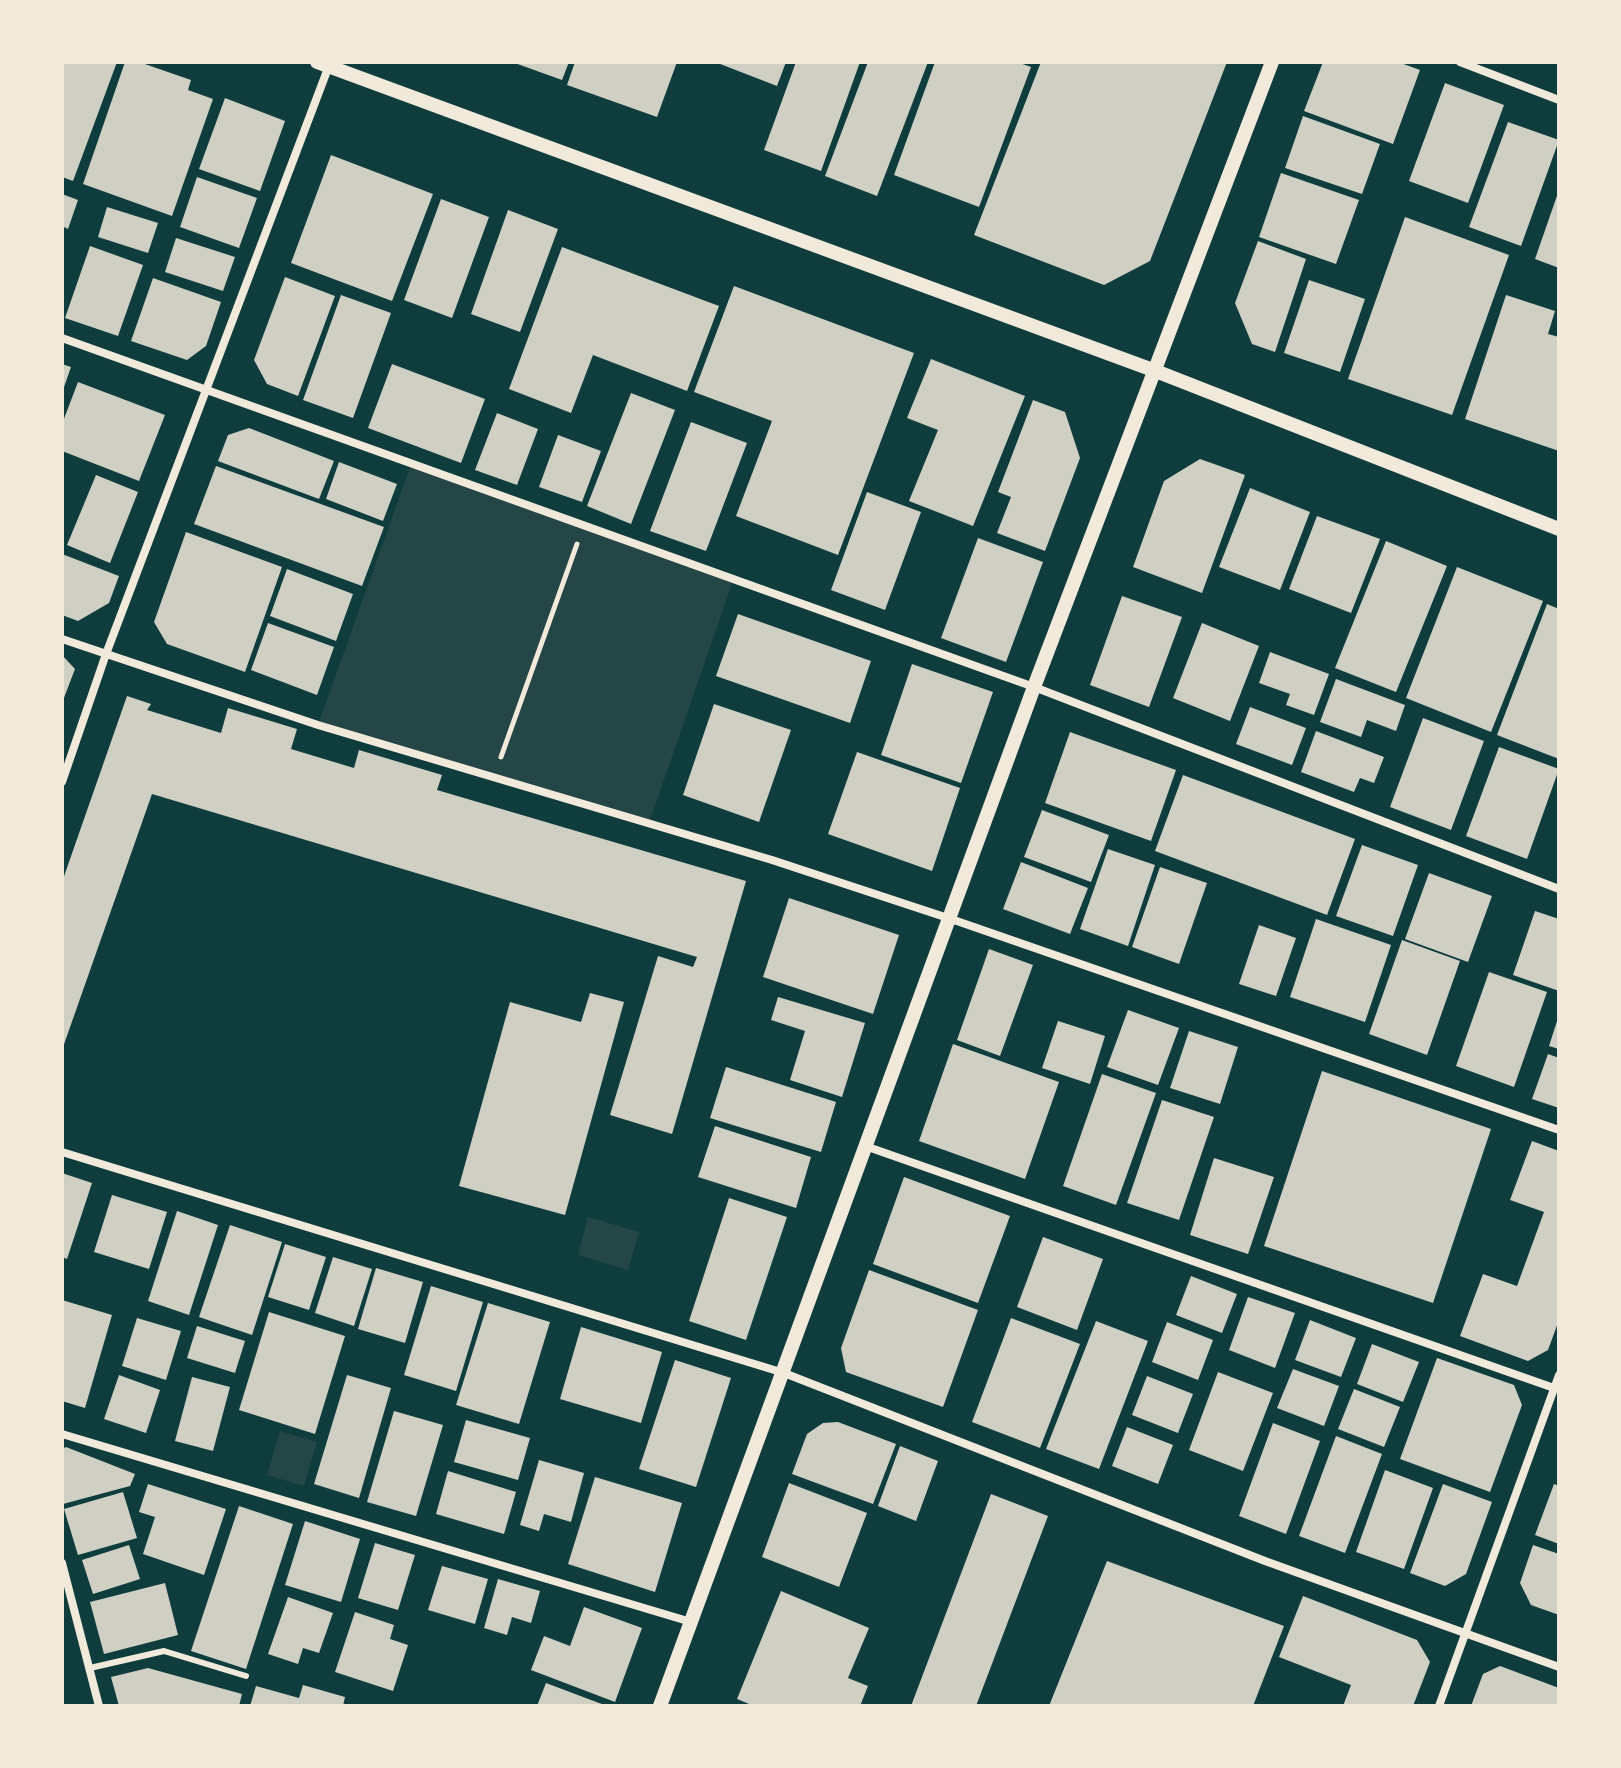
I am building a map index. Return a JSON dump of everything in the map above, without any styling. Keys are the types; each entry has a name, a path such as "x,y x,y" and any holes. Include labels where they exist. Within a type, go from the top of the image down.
{"street":[{"path":"660,1706 868,1147 1034,687 1272,62"},
{"path":"1460,62 1559,100"},
{"path":"62,782 106,654 325,63 1153,370 1559,529"},
{"path":"62,338 207,387 1034,687 1559,889"},
{"path":"62,639 318,725 772,860 1559,1130"},
{"path":"868,1147 1554,1388"},
{"path":"62,1152 784,1373 1466,1635 1559,1667"},
{"path":"1439,1706 1559,1375"},
{"path":"62,1434 691,1622"},
{"path":"62,1563 99,1706"}],"lane":[{"path":"90,1668 164,1651 246,1676"}],"path":[{"path":"494,777 584,524"}],"shaded area":[{"path":"412,462 734,578 649,823 318,725"},
{"path":"588,1217 639,1232 628,1270 578,1255"},
{"path":"280,1431 317,1442 304,1486 267,1475"}],"building":[{"path":"62,62 117,62 73,181 62,177"},
{"path":"125,62 139,62 191,80 188,90 213,99 172,216 83,184"},
{"path":"512,62 569,62 562,80"},
{"path":"575,62 677,62 657,117 567,85"},
{"path":"715,62 786,62 777,86"},
{"path":"796,62 860,62 821,171 764,150"},
{"path":"868,62 928,62 877,196 825,176"},
{"path":"935,62 1017,62 1031,67 979,207 894,175"},
{"path":"1041,62 1227,62 1150,261 1104,285 974,235"},
{"path":"1323,62 1398,62 1420,70 1393,144 1304,111"},
{"path":"1445,83 1504,105 1468,203 1409,181"},
{"path":"225,98 285,121 260,191 199,169"},
{"path":"1303,116 1380,144 1362,194 1285,168"},
{"path":"1508,122 1559,140 1521,246 1469,227"},
{"path":"331,155 433,194 392,301 291,263"},
{"path":"1281,173 1359,200 1336,264 1259,237"},
{"path":"197,177 257,198 239,248 180,227"},
{"path":"1559,190 1559,268 1535,259"},
{"path":"62,194 78,200 68,229 62,226"},
{"path":"441,199 489,217 452,318 404,300"},
{"path":"107,207 158,223 148,253 98,237"},
{"path":"508,210 558,229 520,332 471,314"},
{"path":"1405,217 1509,255 1452,415 1348,379"},
{"path":"176,238 235,257 223,291 165,272"},
{"path":"1258,241 1306,259 1275,352 1252,344 1235,303"},
{"path":"90,246 143,265 118,336 65,318"},
{"path":"562,247 719,306 687,391 593,355 571,413 509,389"},
{"path":"285,277 335,296 298,396 267,384 254,360"},
{"path":"153,278 221,302 206,346 187,360 131,341"},
{"path":"1309,280 1365,299 1340,372 1284,353"},
{"path":"734,286 914,353 838,555 736,516 772,421 694,392"},
{"path":"341,295 391,313 353,418 303,400"},
{"path":"1506,295 1555,311 1548,334 1559,337 1559,451 1465,419"},
{"path":"931,359 1025,396 973,526 909,501 938,430 907,418"},
{"path":"62,364 71,367 62,393"},
{"path":"392,364 485,399 461,463 368,428"},
{"path":"78,382 165,415 139,481 62,451 62,424"},
{"path":"631,393 675,410 631,524 587,506"},
{"path":"1033,400 1065,412 1080,458 1045,551 997,533 1011,497 998,492"},
{"path":"497,413 538,429 517,485 475,470"},
{"path":"691,422 747,443 706,551 650,531"},
{"path":"249,428 334,461 319,499 218,461 228,435"},
{"path":"558,435 601,451 582,502 539,487"},
{"path":"1200,459 1245,475 1202,593 1133,567 1164,481"},
{"path":"339,462 397,484 383,521 326,499"},
{"path":"216,466 384,527 362,586 194,524"},
{"path":"96,475 138,492 110,563 67,545"},
{"path":"1250,488 1310,512 1280,590 1219,567"},
{"path":"867,492 921,512 885,610 831,590"},
{"path":"1317,516 1380,539 1351,613 1289,589"},
{"path":"186,532 282,567 245,672 167,644 154,622"},
{"path":"978,538 1043,562 1006,662 941,638"},
{"path":"1386,541 1447,566 1396,692 1335,668"},
{"path":"62,554 119,576 109,603 78,621 62,615"},
{"path":"1457,567 1543,601 1491,732 1406,698"},
{"path":"287,569 353,594 336,641 270,616"},
{"path":"1122,596 1182,617 1149,707 1090,685"},
{"path":"1547,604 1559,609 1559,759 1497,735"},
{"path":"738,614 871,661 850,723 716,676"},
{"path":"268,623 334,647 317,695 251,670"},
{"path":"1202,623 1259,646 1230,721 1173,698"},
{"path":"1270,652 1329,674 1314,715 1286,705 1290,694 1259,683"},
{"path":"62,655 75,669 62,703"},
{"path":"912,664 993,692 961,783 881,755"},
{"path":"1336,679 1405,705 1396,731 1367,720 1361,737 1320,722"},
{"path":"127,696 151,704 147,710 221,733 228,708 297,729 291,749 354,768 359,750 442,775 437,790 746,881 672,1134 610,1115 658,956 693,967 697,957 152,794 62,1050 62,882"},
{"path":"714,704 791,730 759,822 683,795"},
{"path":"1250,707 1306,728 1292,765 1236,744"},
{"path":"1423,718 1484,741 1451,830 1390,807"},
{"path":"1316,731 1384,757 1374,783 1360,778 1354,792 1301,772"},
{"path":"1070,732 1176,770 1151,841 1045,803"},
{"path":"1499,747 1559,769 1527,859 1466,836"},
{"path":"857,752 960,788 932,871 828,834"},
{"path":"1183,775 1355,839 1327,915 1155,851"},
{"path":"1042,810 1109,835 1091,882 1024,857"},
{"path":"1362,845 1418,865 1393,936 1336,916"},
{"path":"1108,849 1155,865 1128,946 1080,929"},
{"path":"1021,862 1088,888 1070,934 1003,909"},
{"path":"1160,867 1207,883 1179,964 1132,947"},
{"path":"1429,873 1492,896 1468,962 1405,939"},
{"path":"789,898 899,935 873,1014 763,977"},
{"path":"1535,911 1559,919 1559,991 1513,975"},
{"path":"1316,919 1391,945 1365,1022 1290,997"},
{"path":"1259,925 1296,938 1276,996 1239,984"},
{"path":"1402,940 1460,961 1427,1055 1369,1034"},
{"path":"989,949 1033,965 1000,1056 957,1040"},
{"path":"1489,972 1547,992 1514,1087 1456,1066"},
{"path":"590,993 624,1002 565,1215 459,1186 510,1002 581,1022"},
{"path":"778,997 865,1023 842,1097 790,1080 805,1031 771,1020"},
{"path":"1128,1010 1179,1028 1158,1085 1107,1067"},
{"path":"1559,1018 1559,1049 1549,1046"},
{"path":"1058,1021 1105,1036 1090,1084 1042,1068"},
{"path":"1189,1031 1238,1047 1220,1104 1170,1088"},
{"path":"953,1044 1059,1082 1025,1179 919,1141"},
{"path":"1548,1054 1559,1058 1559,1108 1532,1099"},
{"path":"726,1067 836,1102 821,1152 710,1118"},
{"path":"1322,1071 1491,1129 1433,1303 1264,1246"},
{"path":"1102,1074 1156,1093 1116,1205 1063,1186"},
{"path":"1162,1100 1214,1117 1179,1220 1127,1203"},
{"path":"715,1126 811,1157 796,1208 698,1177"},
{"path":"1532,1141 1559,1151 1559,1320 1548,1350 1528,1361 1460,1336 1483,1274 1517,1286 1544,1212 1510,1200"},
{"path":"1214,1158 1274,1177 1248,1254 1190,1235"},
{"path":"62,1173 92,1183 67,1259 62,1257"},
{"path":"904,1177 1010,1216 978,1303 873,1264"},
{"path":"112,1195 167,1212 149,1269 94,1252"},
{"path":"729,1198 787,1217 746,1340 689,1321"},
{"path":"177,1211 218,1225 189,1315 148,1301"},
{"path":"230,1225 282,1242 252,1335 199,1317"},
{"path":"1043,1237 1103,1259 1077,1330 1017,1307"},
{"path":"285,1244 326,1257 309,1310 268,1297"},
{"path":"333,1257 372,1269 354,1326 315,1313"},
{"path":"376,1268 423,1282 405,1343 358,1329"},
{"path":"869,1270 978,1310 943,1407 846,1372 841,1348"},
{"path":"1191,1276 1237,1294 1222,1333 1176,1315"},
{"path":"431,1286 483,1302 456,1391 404,1375"},
{"path":"1248,1297 1295,1313 1275,1368 1229,1350"},
{"path":"62,1300 112,1315 85,1408 62,1401"},
{"path":"488,1303 550,1322 519,1424 456,1405"},
{"path":"269,1312 345,1336 315,1434 239,1410"},
{"path":"137,1318 181,1331 166,1380 122,1366"},
{"path":"1011,1318 1080,1344 1040,1448 972,1422"},
{"path":"1310,1320 1356,1338 1341,1377 1295,1360"},
{"path":"1096,1321 1148,1341 1099,1469 1046,1449"},
{"path":"1167,1322 1213,1340 1198,1380 1152,1362"},
{"path":"197,1326 245,1341 235,1373 187,1358"},
{"path":"581,1327 662,1352 641,1423 560,1399"},
{"path":"1372,1344 1419,1362 1403,1402 1357,1384"},
{"path":"1437,1358 1514,1385 1522,1405 1490,1492 1400,1459"},
{"path":"675,1360 731,1378 696,1487 639,1469"},
{"path":"1293,1369 1339,1386 1324,1426 1277,1408"},
{"path":"1218,1372 1273,1393 1243,1471 1189,1450"},
{"path":"119,1375 160,1390 146,1433 104,1419"},
{"path":"347,1375 391,1388 359,1498 314,1484"},
{"path":"1147,1376 1193,1394 1178,1433 1132,1415"},
{"path":"192,1377 230,1387 213,1451 175,1441"},
{"path":"1354,1389 1400,1407 1384,1447 1338,1429"},
{"path":"394,1411 443,1425 416,1516 367,1502"},
{"path":"466,1420 530,1438 518,1480 454,1462"},
{"path":"838,1422 896,1444 873,1504 792,1474 807,1434 823,1423"},
{"path":"1273,1423 1320,1441 1286,1534 1239,1516"},
{"path":"1127,1427 1173,1445 1158,1484 1112,1466"},
{"path":"1336,1436 1382,1454 1345,1553 1299,1536"},
{"path":"900,1446 938,1461 916,1521 878,1506"},
{"path":"66,1447 135,1474 130,1486 63,1504 62,1449"},
{"path":"539,1460 584,1473 571,1522 544,1514 539,1531 520,1525"},
{"path":"1385,1470 1433,1488 1404,1569 1356,1552"},
{"path":"448,1471 516,1492 504,1534 436,1514"},
{"path":"595,1477 682,1503 655,1592 568,1564"},
{"path":"789,1483 867,1513 839,1587 762,1557"},
{"path":"148,1484 226,1509 204,1575 143,1554 155,1517 139,1512"},
{"path":"1443,1484 1492,1502 1466,1574 1445,1586 1410,1573"},
{"path":"1554,1484 1559,1486 1559,1544 1535,1535"},
{"path":"123,1492 137,1538 78,1555 64,1509"},
{"path":"991,1494 1048,1516 976,1706 911,1706"},
{"path":"239,1506 293,1524 246,1669 191,1651"},
{"path":"305,1521 360,1539 341,1602 285,1585"},
{"path":"375,1543 415,1555 398,1610 358,1598"},
{"path":"129,1545 140,1579 93,1594 82,1560"},
{"path":"1533,1545 1559,1554 1559,1615 1531,1605 1520,1583"},
{"path":"1107,1561 1284,1626 1253,1706 1049,1706"},
{"path":"442,1566 488,1579 475,1624 428,1610"},
{"path":"498,1579 540,1591 531,1623 512,1617 507,1635 484,1628"},
{"path":"165,1583 178,1635 104,1654 90,1602"},
{"path":"781,1591 869,1628 848,1678 868,1686 860,1706 754,1706 737,1699"},
{"path":"1303,1596 1417,1640 1430,1662 1413,1706 1343,1706 1351,1685 1279,1657"},
{"path":"288,1597 333,1613 319,1653 303,1648 298,1664 268,1654"},
{"path":"584,1607 642,1628 615,1702 531,1670 544,1636 570,1646"},
{"path":"355,1612 394,1625 390,1639 408,1645 393,1691 335,1672"},
{"path":"1500,1666 1559,1688 1559,1706 1471,1706 1483,1674"},
{"path":"148,1668 242,1694 239,1706 119,1706 111,1677"},
{"path":"546,1683 607,1706 537,1706"},
{"path":"303,1685 345,1697 343,1706 250,1706 256,1686 299,1698"}]}
